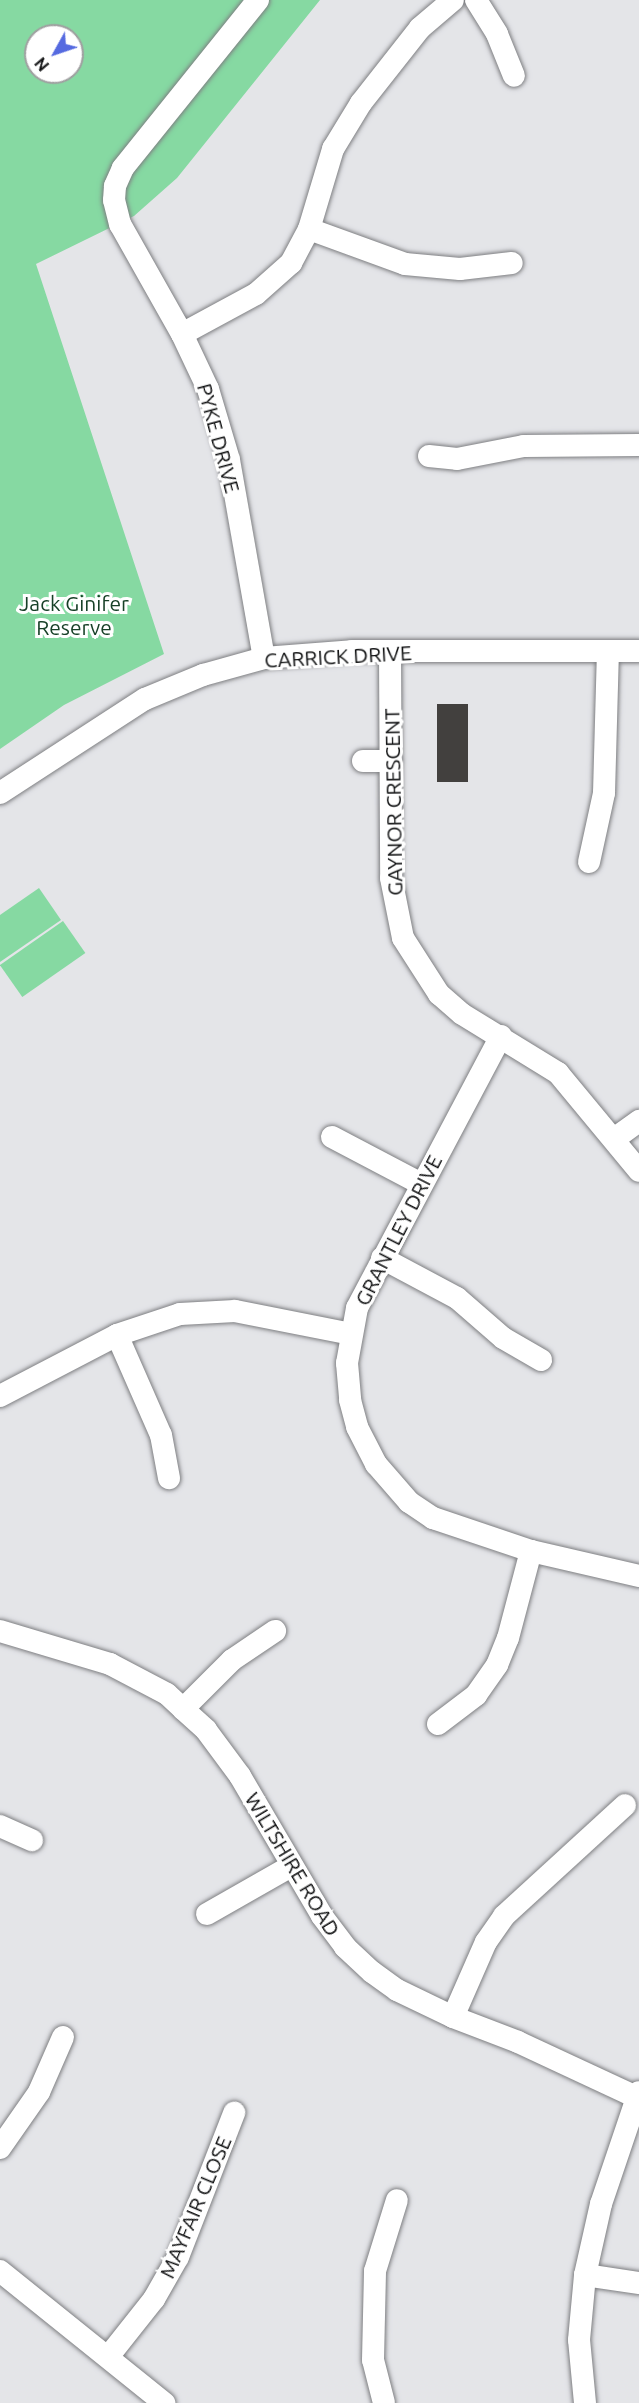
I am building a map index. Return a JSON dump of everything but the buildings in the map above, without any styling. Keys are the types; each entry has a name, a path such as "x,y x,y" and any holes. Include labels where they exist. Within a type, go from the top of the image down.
{"street":[{"name":"PYKE DRIVE","path":"258,0 120,173 114,200 126,235 182,334 208,389 229,460 264,658"},
{"path":"182,334 275,280 291,263 309,229 333,149 361,103 420,28 453,0"},
{"path":"476,0 497,34 514,76"},
{"path":"309,229 405,264 460,269 512,263"},
{"path":"429,456 457,459 524,446 639,445"},
{"path":"589,862 604,794 608,651"},
{"name":"CARRICK DRIVE","path":"0,793 146,699 193,678 264,658 390,652 639,651"},
{"name":"GAYNOR CRESCENT","path":"390,652 391,878 403,938 439,994 462,1014 558,1073 639,1171"},
{"path":"363,761 391,761"},
{"name":"GRANTLEY DRIVE","path":"501,1036 357,1308 347,1363 357,1427 376,1464 394,1486 433,1518 531,1551 639,1576"},
{"path":"614,1139 639,1120"},
{"path":"333,1137 421,1184"},
{"path":"382,1258 457,1298 503,1338 541,1360"},
{"path":"0,1396 117,1335 148,1322 208,1310 235,1311 351,1334"},
{"path":"117,1335 161,1435 169,1478"},
{"path":"438,1724 476,1695 497,1665 508,1638 531,1551"},
{"name":"WILTSHIRE ROAD","path":"0,1631 110,1664 167,1694 206,1730 240,1776 291,1866 345,1947 397,1990 453,2017 518,2042 638,2094"},
{"path":"183,1709 232,1660 275,1631"},
{"path":"453,2017 470,1974 504,1916 625,1805"},
{"path":"0,1826 32,1840"},
{"path":"207,1914 291,1866"},
{"path":"0,2148 39,2092 63,2037"},
{"path":"585,2403 579,2340 585,2275 630,2137 638,2094"},
{"name":"MAYFAIR CLOSE","path":"108,2357 154,2300 178,2257 234,2113"},
{"path":"384,2403 373,2360 375,2271 397,2200"},
{"path":"0,2271 163,2403"},
{"path":"585,2275 639,2283"}],"green space":[{"name":"Jack Ginifer Reserve","path":"0,0 320,0 177,178 134,216 36,264 164,654 64,705 0,749"},
{"path":"39,888 61,920 0,962 0,915"},
{"path":"63,921 85,953 22,997 0,965"}]}
